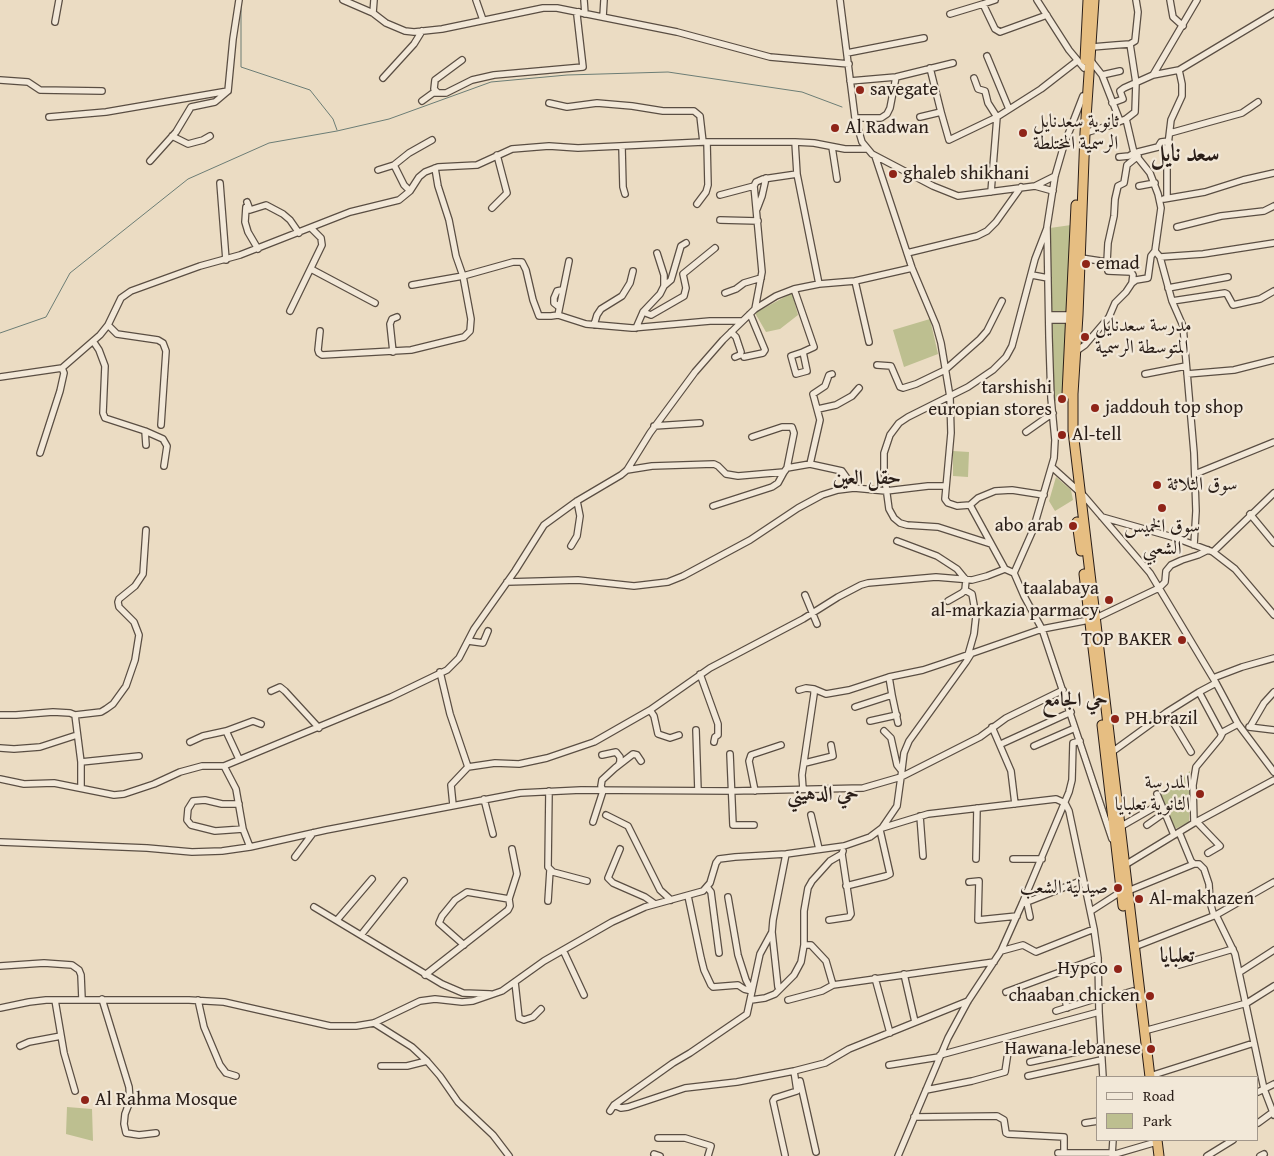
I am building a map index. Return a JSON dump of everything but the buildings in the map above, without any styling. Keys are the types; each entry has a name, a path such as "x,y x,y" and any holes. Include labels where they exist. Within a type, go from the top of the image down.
{"highway":[{"path":"1088,0 1086,133 1081,258 1067,406 1092,619 1111,810 1116,850 1134,947 1148,1076"},
{"path":"1076,488 1073,424 1083,96 1086,64 1092,47 1094,0"},
{"path":"1092,619 1112,752 1111,810 1120,827 1125,865 1125,891 1134,991 1148,1076"},
{"path":"1154,1141 1154,1156"},
{"path":"1154,1141 1159,1156"}],"street":[{"path":"54,22 59,0"},
{"path":"150,162 172,136 191,107 215,102 228,91 240,0"},
{"path":"343,0 373,13 386,23 405,31 422,32 542,8 557,8 677,32 770,57 849,64"},
{"path":"373,13 374,0"},
{"path":"476,0 483,20"},
{"path":"556,0 557,8"},
{"path":"582,13 584,0"},
{"path":"603,17 604,0"},
{"path":"840,0 855,118 860,138 867,150 889,164 958,196 1035,186 1053,190"},
{"path":"950,14 995,0"},
{"path":"1038,0 1086,64 1102,75 1112,103 1123,120 1136,155 1147,167 1163,199"},
{"path":"1092,47 1130,44 1135,41 1138,12 1136,0"},
{"path":"1170,0 1174,17 1183,26"},
{"path":"1153,75 1183,26 1193,3 1197,0"},
{"path":"983,4 998,32 1047,14"},
{"path":"422,101 433,93 446,93 472,80 494,75 583,67 577,14 582,13"},
{"path":"1112,103 1122,99 1120,91 1153,75 1179,70 1274,14"},
{"path":"383,78 414,44 422,32"},
{"path":"847,53 924,38"},
{"path":"1086,133 1123,120 1135,111 1136,84 1130,44"},
{"path":"987,56 1009,109"},
{"path":"437,92 434,89 435,80 462,60"},
{"path":"850,81 896,77 953,63"},
{"path":"930,68 949,140 997,118 1041,89 1086,64"},
{"path":"1132,282 1148,278 1151,256 1155,251 1172,115 1182,96 1179,70"},
{"path":"1102,75 1120,71"},
{"path":"855,118 881,118 887,114 896,77"},
{"path":"974,78 978,89 985,90 988,103 997,118 991,192"},
{"path":"0,80 28,82 40,90 102,90"},
{"path":"49,116 106,112 228,91"},
{"path":"1014,573 1030,538 1053,468 1055,450 1047,228 1055,176 1064,145 1083,96"},
{"path":"1170,133 1242,113 1258,102"},
{"path":"549,103 563,107 597,103 663,111 694,111 700,116 705,142 708,185 706,192 697,204"},
{"path":"920,117 941,112"},
{"path":"172,136 188,144 210,136"},
{"path":"378,170 394,165 432,140"},
{"path":"1119,157 1136,155 1158,147 1161,142 1169,141"},
{"path":"0,376 62,368 108,325 122,298 130,291 200,266 226,260 258,249 350,212 399,200 410,191 419,177 435,168 477,164 512,149 549,146 578,148 705,142 794,142 867,150"},
{"path":"794,142 797,174 819,284"},
{"path":"622,147 623,187 626,194"},
{"path":"832,147 837,178"},
{"path":"492,208 507,193 497,155"},
{"path":"1075,352 1085,345 1111,315 1115,303 1126,292 1132,282 1133,276 1131,272 1109,271 1106,262 1118,186 1125,180 1127,166 1136,155"},
{"path":"876,156 912,268 936,325 946,370 950,398 951,433 945,486 945,496 948,503 957,506 970,505 978,498 995,491 1018,490 1044,495"},
{"path":"882,175 889,164"},
{"path":"394,165 404,185 410,191"},
{"path":"320,331 318,347 320,354 411,350 438,345 464,336 470,331 471,319 463,276 456,256 450,220 438,186 435,168"},
{"path":"1163,199 1205,192 1274,173"},
{"path":"720,195 754,186 756,182 766,178 797,174"},
{"path":"1035,186 1055,176"},
{"path":"757,209 766,178"},
{"path":"220,183 226,260"},
{"path":"1139,186 1155,184"},
{"path":"754,186 762,264 755,309"},
{"path":"907,253 977,236 987,231 996,222 1021,187"},
{"path":"258,249 248,232 245,222 247,205 250,210 266,205 283,214 299,233"},
{"path":"1177,227 1221,216 1264,211 1274,206"},
{"path":"720,220 758,221"},
{"path":"290,311 321,250 323,241 310,228"},
{"path":"991,544 938,528 900,523 894,518 889,509 886,491 884,453 893,430 908,417 950,398 985,376 1006,357 1014,343 1038,249 1047,228"},
{"path":"636,328 643,312 671,280 681,246 686,243"},
{"path":"1160,257 1203,254 1274,243"},
{"path":"643,312 651,316 684,296 686,288 682,274 715,248"},
{"path":"1155,251 1160,257 1168,288 1183,326 1195,474 1194,544"},
{"path":"656,253 664,275 664,286"},
{"path":"1081,258 1106,262"},
{"path":"558,315 562,290 568,274 569,261"},
{"path":"412,285 463,276 522,262 539,316 558,315 594,325 636,328 710,321 742,321"},
{"path":"311,268 375,303"},
{"path":"0,779 18,784 54,783 120,795 154,784 180,772 202,766 224,766 391,697 454,665 474,629 544,525 577,501 627,470 654,426 695,372 731,332 755,309 776,296 794,289 819,284 855,281 912,268"},
{"path":"594,325 601,309 622,296 630,283 633,271"},
{"path":"1032,275 1048,278"},
{"path":"1168,288 1228,277"},
{"path":"725,293 736,289 744,283 761,278"},
{"path":"855,281 869,342"},
{"path":"794,289 814,347 803,352"},
{"path":"1172,300 1227,294 1233,305 1260,299 1274,291"},
{"path":"877,365 891,366 900,387 903,388 946,370 980,339 987,330 1002,301"},
{"path":"744,358 763,353 765,350 750,314"},
{"path":"393,352 390,324 392,319 397,317"},
{"path":"1049,318 1075,318"},
{"path":"108,325 117,334 158,340 163,343 166,351 161,425"},
{"path":"731,332 736,337 741,352 740,355 735,357"},
{"path":"93,341 106,366 103,413 105,418 145,431 165,442 167,450 164,466"},
{"path":"1187,374 1234,370 1274,360"},
{"path":"1145,374 1186,366"},
{"path":"40,453 60,391 64,373 62,368"},
{"path":"810,464 820,416 813,394 825,386 829,375 832,374"},
{"path":"818,409 836,406 852,396 859,388"},
{"path":"1026,432 1053,413"},
{"path":"654,426 700,423"},
{"path":"714,506 772,487 778,483 785,470 794,433 792,427 782,427 752,438"},
{"path":"145,431 146,444"},
{"path":"1195,474 1274,442"},
{"path":"627,470 652,466 714,464 728,475 738,476 785,470 810,464 842,471 854,488"},
{"path":"1053,468 1076,488 1142,563 1215,681 1239,725 1274,772"},
{"path":"507,582 584,580 634,586 668,582 750,540 808,501 838,490 854,488 886,491 945,486"},
{"path":"799,690 814,689 826,694 849,690 889,676 923,670 1042,629 1092,619 1159,588 1166,582 1166,571 1171,565 1210,551 1274,493"},
{"path":"571,546 578,536 580,516 577,501"},
{"path":"970,505 1005,569 1014,573 1042,629 1075,728 1111,810"},
{"path":"1250,514 1274,543"},
{"path":"1102,517 1194,544 1210,551 1235,569 1274,614"},
{"path":"0,714 16,715 53,712 76,715 101,712 113,704 126,686 135,660 139,635 134,622 119,607 118,602 135,586 143,574 146,530"},
{"path":"897,541 937,556 957,569 966,580 965,590"},
{"path":"453,805 451,785 468,767 495,763 519,764 557,755 594,742 650,710 700,674 813,614 842,594 868,583 936,577 953,577 966,580 981,578 1005,569"},
{"path":"948,600 965,590"},
{"path":"846,886 890,874 881,829 897,806 904,753 910,741 966,662 969,654 976,616 972,594 965,590"},
{"path":"805,595 817,624"},
{"path":"468,641 483,643 488,631"},
{"path":"1112,752 1167,712 1215,681 1242,667 1274,658"},
{"path":"440,672 450,714 468,767"},
{"path":"700,674 718,724 718,735 715,737 714,742"},
{"path":"889,676 898,723"},
{"path":"271,691 280,687 319,728"},
{"path":"803,789 802,775 814,689"},
{"path":"0,842 192,852 222,851 250,848 313,833 520,793 549,791 754,791 864,788 980,736 992,727 1063,690"},
{"path":"1199,692 1221,734"},
{"path":"1250,727 1264,703 1274,692"},
{"path":"855,706 892,694"},
{"path":"650,710 654,716 658,734 670,738 679,735"},
{"path":"1001,744 1071,712"},
{"path":"1167,712 1191,752"},
{"path":"76,715 81,762 81,788"},
{"path":"870,721 896,715"},
{"path":"190,742 203,736 226,731 253,721 261,724"},
{"path":"1208,853 1220,846 1196,822 1193,791 1194,772 1220,738 1221,734 1239,725 1274,730"},
{"path":"992,727 1011,770 1015,804"},
{"path":"1034,746 1075,728"},
{"path":"696,730 698,791"},
{"path":"226,731 240,759"},
{"path":"884,731 891,738 897,765 901,773"},
{"path":"0,748 40,747 77,734"},
{"path":"898,1156 940,1056 968,1001 1001,951 1016,916 1025,904 1066,803 1072,780 1073,743 1080,741"},
{"path":"754,791 749,761 750,756 753,753 781,745"},
{"path":"805,763 833,756 831,745"},
{"path":"602,755 616,752 620,757 620,762 615,768"},
{"path":"593,822 603,791 601,786 602,780 633,754 637,755 641,761"},
{"path":"730,754 733,825 754,825"},
{"path":"81,762 138,756"},
{"path":"224,766 236,789 250,848"},
{"path":"1125,865 1196,822 1274,780"},
{"path":"548,901 550,870 547,862 549,791"},
{"path":"1157,794 1164,813 1194,864"},
{"path":"0,1008 29,1002 55,1000 198,1000 243,1005 330,1026 345,1027 374,1023 420,1000 435,999 462,1002 473,1001 494,994 562,950 612,922 645,907 688,896 703,890 712,879 716,862 719,859 786,854 844,846 859,842 881,829 920,816 1055,798 1066,803 1070,810 1083,880 1091,911 1098,958 1098,999 1103,1076"},
{"path":"484,799 493,834"},
{"path":"239,804 222,804 205,800 193,801 188,809 187,820 191,825 215,831 244,829"},
{"path":"1120,827 1160,804"},
{"path":"976,808 976,859"},
{"path":"1147,825 1164,813"},
{"path":"606,815 628,826 660,890 671,900"},
{"path":"811,815 820,849"},
{"path":"890,816 898,824"},
{"path":"920,816 923,856"},
{"path":"295,857 313,833"},
{"path":"829,920 850,915 842,854 844,846"},
{"path":"426,975 508,910 510,906 508,899 517,874 512,849"},
{"path":"620,849 608,878 613,883 655,904"},
{"path":"778,987 772,932 786,854"},
{"path":"751,1000 775,994 794,975 801,962 804,945 804,911 808,888 830,861 842,854"},
{"path":"1013,859 1042,859"},
{"path":"1091,911 1125,891 1194,864 1201,865 1209,881 1210,902 1215,916 1233,949 1240,972 1259,1076"},
{"path":"550,870 569,878 587,881"},
{"path":"337,920 372,879"},
{"path":"1025,904 1083,880"},
{"path":"969,882 979,881 978,920 1016,916"},
{"path":"361,935 404,882"},
{"path":"1134,947 1215,916 1274,882"},
{"path":"707,887 711,892 719,953"},
{"path":"464,944 439,923 442,916 455,900 467,892 508,899"},
{"path":"688,896 704,970 713,987 738,985 752,991"},
{"path":"728,897 738,955 746,980 752,991"},
{"path":"1025,904 1030,917"},
{"path":"314,907 442,984 463,993 494,994"},
{"path":"1001,951 1023,945 1036,952 1094,929"},
{"path":"772,932 760,954 749,1010 743,1018 673,1063 612,1108 628,1107 685,1088 737,1082 796,1071 825,1063 849,1049 968,1001"},
{"path":"804,945 811,946 826,961 833,985"},
{"path":"1179,965 1233,949"},
{"path":"562,950 584,995"},
{"path":"1240,972 1274,950"},
{"path":"1006,992 1098,958"},
{"path":"788,1000 822,991 833,985 994,962"},
{"path":"0,966 44,963 72,965 81,974 82,999"},
{"path":"904,974 915,1022"},
{"path":"875,978 890,1033"},
{"path":"515,982 519,1018 524,1020 534,1017 541,1009"},
{"path":"1144,1031 1247,1003 1274,986"},
{"path":"1056,1011 1134,991"},
{"path":"102,999 129,1087 130,1100 124,1124 126,1133 139,1135 156,1133"},
{"path":"55,1000 69,1075 75,1091"},
{"path":"198,1000 204,1027 220,1065 226,1074 236,1076"},
{"path":"1065,1000 1068,1008"},
{"path":"889,1065 940,1056 1099,1012"},
{"path":"374,1023 406,1043 427,1061 458,1102 493,1135 509,1156"},
{"path":"20,1046 30,1042 61,1036"},
{"path":"1151,1076 1254,1043"},
{"path":"1030,1062 1100,1047"},
{"path":"926,1090 1005,1072 1008,1052"},
{"path":"1049,1058 1050,1071"},
{"path":"1028,1076 1101,1060"},
{"path":"381,1066 407,1066 427,1061"},
{"path":"796,1071 816,1152"},
{"path":"785,1155 773,1101 775,1098 797,1091 796,1071"},
{"path":"1259,1077 1261,1091 1273,1114 1259,1122"},
{"path":"1261,1091 1274,1084"},
{"path":"914,1117 997,1116 1003,1118 1006,1133 1008,1134 1064,1137 1061,1153 1112,1155 1154,1141"},
{"path":"1085,1123 1096,1121"},
{"path":"658,1138 685,1138 711,1146 708,1156"},
{"path":"1112,1155 1113,1141"},
{"path":"1207,1156 1231,1141"},
{"path":"654,1154 660,1156"}],"green space":[{"path":"1071,225 1066,312 1052,311 1050,228"},
{"path":"792,293 798,315 780,329 766,332 755,313"},
{"path":"930,319 938,354 904,367 893,330"},
{"path":"1052,323 1065,324 1064,390 1054,403"},
{"path":"953,451 969,452 968,477 953,476"},
{"path":"1056,477 1071,490 1073,500 1055,511 1049,501"},
{"path":"1190,771 1189,822 1173,830 1160,796"},
{"path":"67,1107 92,1109 93,1141 66,1134"}],"waterway":[{"path":"241,3 241,67 310,90 333,119 337,130"},
{"path":"0,333 46,317 70,273 188,179 269,143 337,131 389,119 491,82 567,75 668,72 802,92 842,107"}],"place":[{"name":"savegate","path":"860,90"},
{"name":"Al Radwan","path":"835,128"},
{"name":"ثانوية سعدنايل الرسمية المختلطة","path":"1023,133"},
{"name":"ghaleb shikhani","path":"893,174"},
{"name":"emad","path":"1086,264"},
{"name":"مدرسة سعدنايل المتوسطة الرسمية","path":"1085,337"},
{"name":"tarshishi europian stores","path":"1062,399"},
{"name":"jaddouh top shop","path":"1095,408"},
{"name":"Al-tell","path":"1062,435"},
{"name":"سوق الثلاثة","path":"1157,485"},
{"name":"سوق الخميس الشعبي","path":"1162,508"},
{"name":"abo arab","path":"1073,526"},
{"name":"taalabaya al-markazia parmacy","path":"1109,600"},
{"name":"TOP BAKER","path":"1182,640"},
{"name":"PH.brazil","path":"1115,719"},
{"name":"المدرسة الثانوية تعلبايا","path":"1200,794"},
{"name":"صيدلية الشعب","path":"1118,888"},
{"name":"Al-makhazen","path":"1139,899"},
{"name":"Hypco","path":"1118,969"},
{"name":"chaaban chicken","path":"1150,996"},
{"name":"Hawana lebanese","path":"1151,1049"},
{"name":"Al Rahma Mosque","path":"85,1100"}],"district":[{"name":"سعد نايل","path":"1185,155"},
{"name":"حقل العين","path":"867,479"},
{"name":"حي الجامع","path":"1075,701"},
{"name":"حي الدهيني","path":"823,795"},
{"name":"تعلبايا","path":"1177,957"}]}
